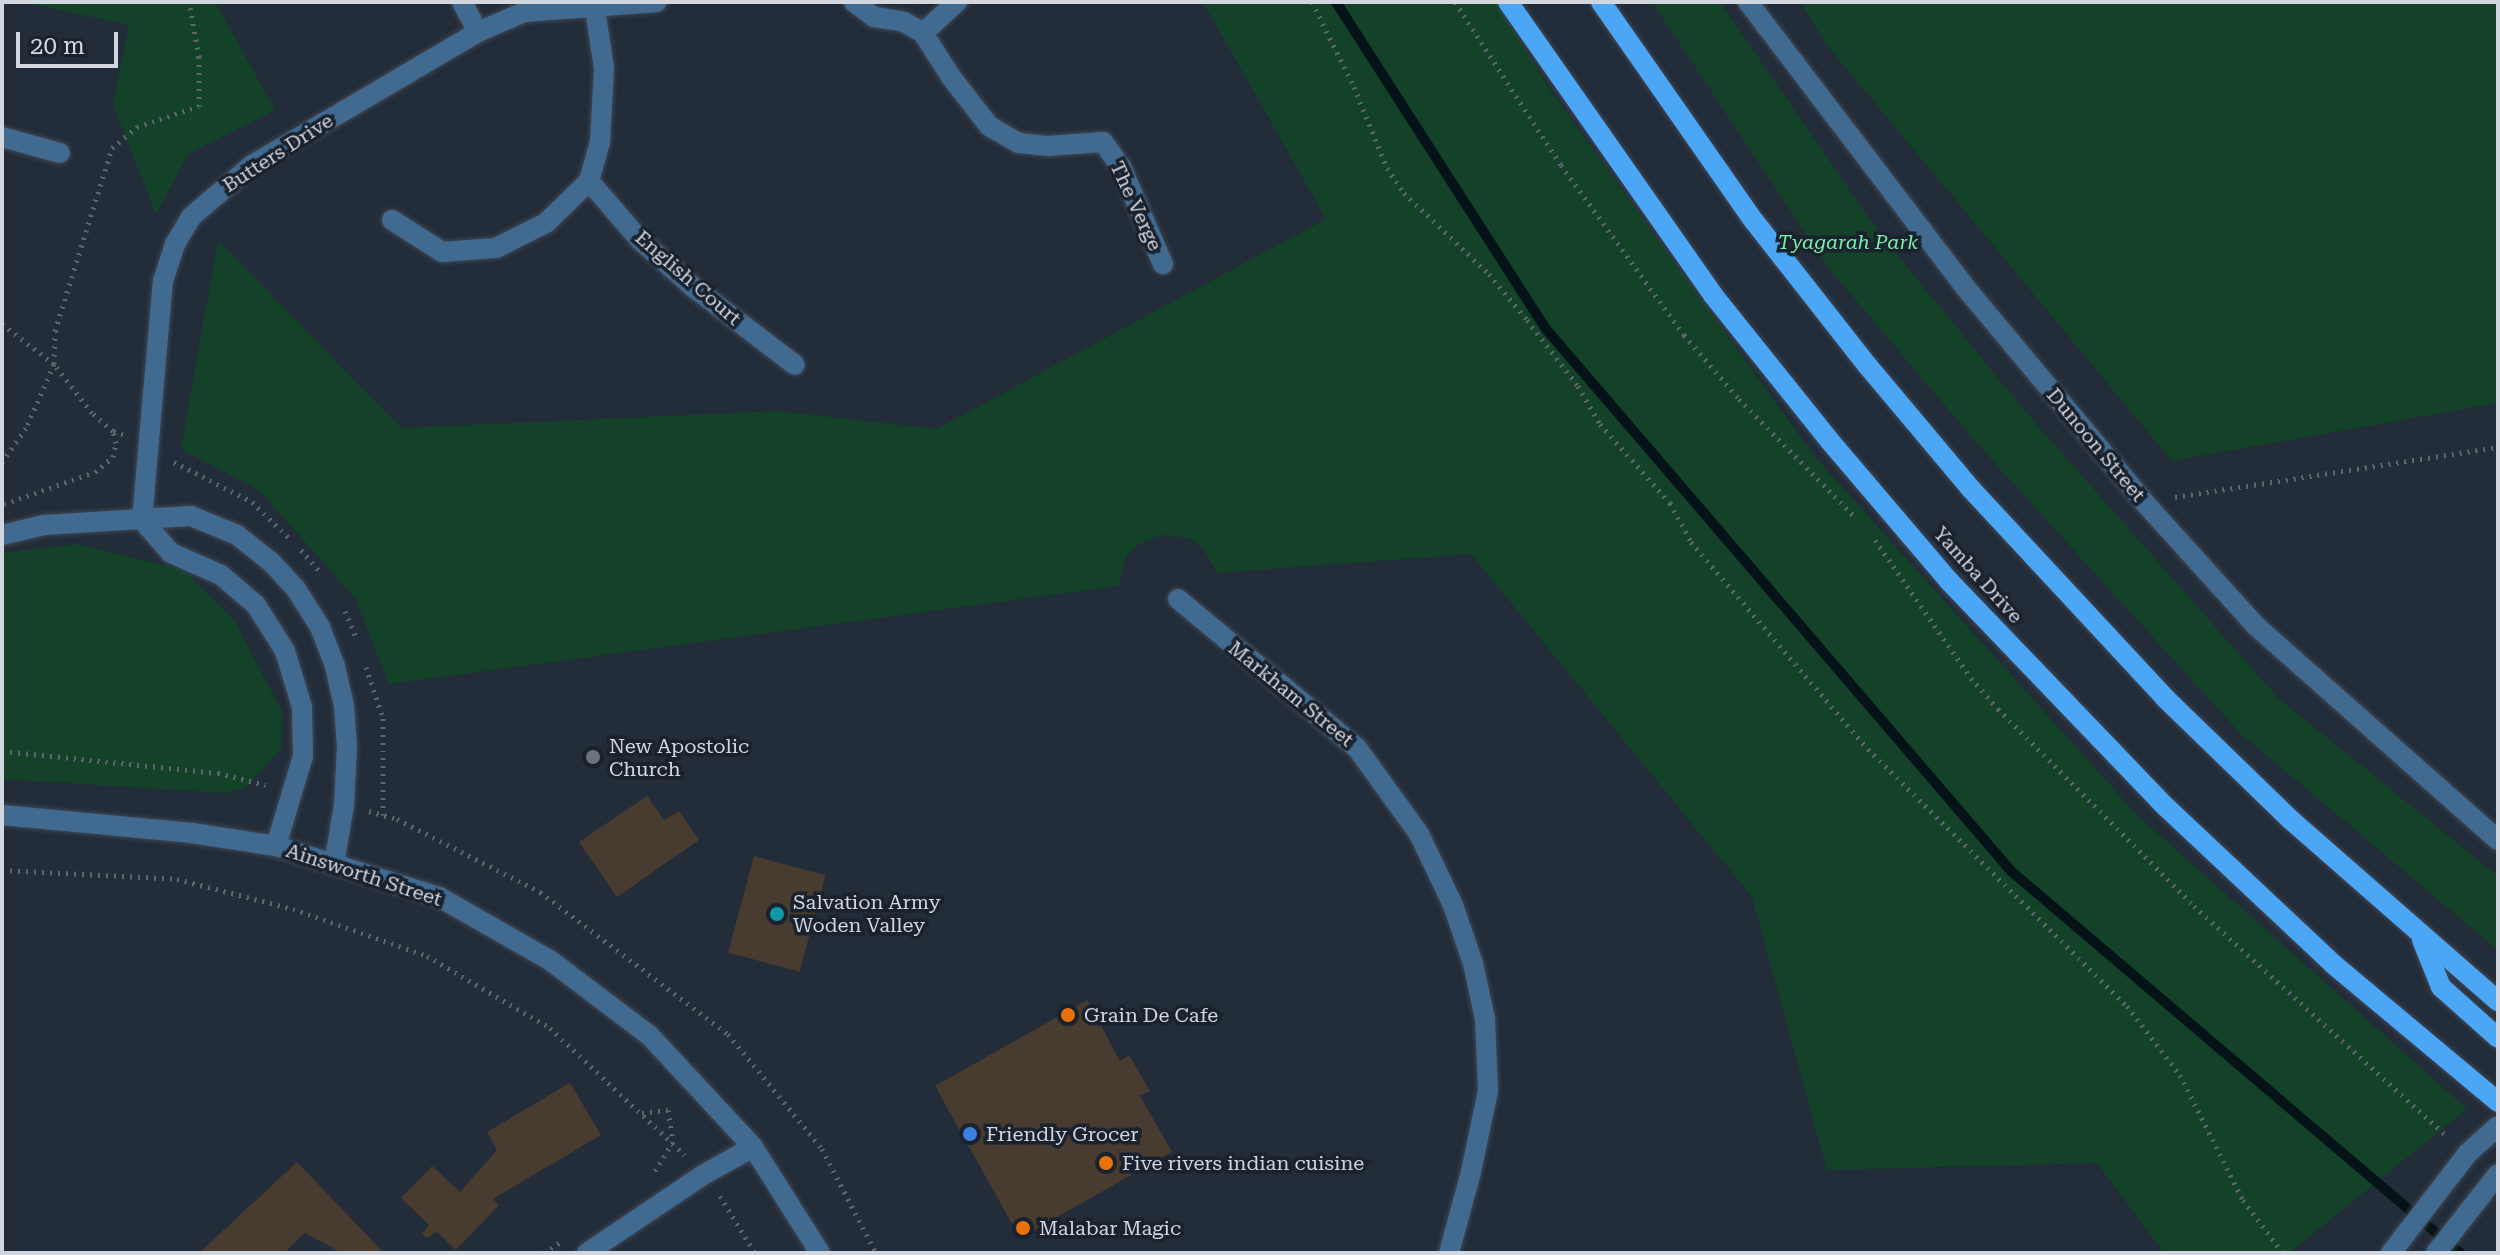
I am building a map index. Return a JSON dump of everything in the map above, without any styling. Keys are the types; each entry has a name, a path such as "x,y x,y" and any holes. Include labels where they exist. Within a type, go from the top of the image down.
{"main road":[{"name":"Yamba Drive","path":"1508,2 1713,295 1829,440 1949,581 2166,807 2333,964 2498,1102"},
{"path":"1601,2 1754,221 1867,365 1971,489 2165,698 2291,820 2498,1001"},
{"path":"2421,936 2441,987 2498,1038"}],"street":[{"path":"462,2 478,32"},
{"name":"Butters Drive","path":"142,520 163,281 175,244 191,217 252,165 478,32 524,12 657,2"},
{"path":"854,2 874,17 904,22 923,33 957,2"},
{"name":"Dunoon Street","path":"1748,2 1970,293 2144,502 2256,626 2498,840"},
{"path":"392,220 442,252 496,248 546,223 589,181 600,142 604,68 595,9"},
{"name":"The Verge","path":"923,33 951,77 989,126 1019,143 1047,146 1103,142 1121,167 1163,264"},
{"path":"2,137 60,153"},
{"name":"English Court","path":"589,181 639,239 682,278 795,365"},
{"path":"2,535 44,525 191,516 237,535 271,562 296,589 320,627 341,693 347,747 344,805 334,865"},
{"path":"142,520 171,553 221,575 256,605 285,651 302,707 303,756 276,846"},
{"name":"Markham Street","path":"1178,599 1357,748 1419,834 1453,905 1473,963 1485,1019 1488,1091 1471,1172 1449,1253"},
{"name":"Ainsworth Street","path":"2,815 192,833 276,846 439,897 551,961 649,1035 753,1147 820,1253"},
{"path":"2391,1253 2468,1153 2498,1126"},
{"path":"587,1253 703,1175 753,1147"},
{"path":"2436,1253 2498,1174"}],"path":[{"path":"2,462 26,428 54,364 55,331 112,148 137,127 199,106 199,57 189,2"},
{"path":"1312,2 1354,87 1387,168 1404,193 1489,274 1518,308 1578,386 1600,424 1670,503 1691,542 1868,749 2127,1006 2180,1075 2243,1200 2283,1253"},
{"path":"2,324 54,364 92,413 113,431 149,444 175,463 252,502 315,564 324,578"},
{"path":"2,505 95,472 113,457 116,443 113,431"},
{"path":"2144,502 2498,447"},
{"path":"341,604 359,646"},
{"path":"364,660 383,718 383,815"},
{"path":"2,751 218,773"},
{"path":"2,870 177,879 293,909 427,956 550,1028 673,1142 718,1193 755,1253"},
{"path":"641,1113 668,1110 673,1142 648,1183"},
{"path":"544,1253 570,1235"}],"green space":[{"path":"22,2 215,2 275,110 189,153 156,214 113,105 129,25"},
{"path":"1203,2 1497,2 1549,88 1815,457 2138,816 2467,1109 2289,1253 2164,1253 2097,1163 1827,1170 1752,897 1471,554 1217,573 1201,546 1188,538 1161,535 1137,545 1126,557 1118,586 389,684 355,598 260,491 181,449 218,240 401,428 777,411 937,429 1326,219"},
{"name":"Tyagarah Park","path":"1652,2 1720,2 1878,231 2025,411 2278,698 2498,876 2498,950 2240,733 1981,448 1827,266"},
{"path":"1800,2 2498,2 2498,403 2172,461 1827,45"},
{"path":"78,544 184,570 234,620 282,712 281,749 244,789 224,793 2,779 2,553"}],"building":[{"path":"647,796 664,820 679,811 699,840 617,897 579,842"},
{"name":"Salvation Army Woden Valley","path":"754,856 825,875 800,972 728,953"},
{"path":"1087,1000 1120,1061 1129,1055 1150,1091 1140,1096 1172,1152 1020,1238 935,1086"},
{"path":"570,1083 601,1135 493,1199 499,1205 456,1250 437,1232 426,1238 422,1233 429,1225 401,1198 432,1166 460,1192 497,1150 487,1132"},
{"path":"297,1162 384,1253 342,1253 305,1233 284,1253 199,1253"}],"waterway":[{"path":"1336,2 1546,329 2011,871 2460,1253"}],"place":[{"name":"New Apostolic Church","path":"593,757"},
{"name":"Salvation Army Woden Valley","path":"777,914"},
{"name":"Grain De Cafe","path":"1068,1015"},
{"name":"Friendly Grocer","path":"970,1134"},
{"name":"Five rivers indian cuisine","path":"1106,1163"},
{"name":"Malabar Magic","path":"1023,1228"}]}
